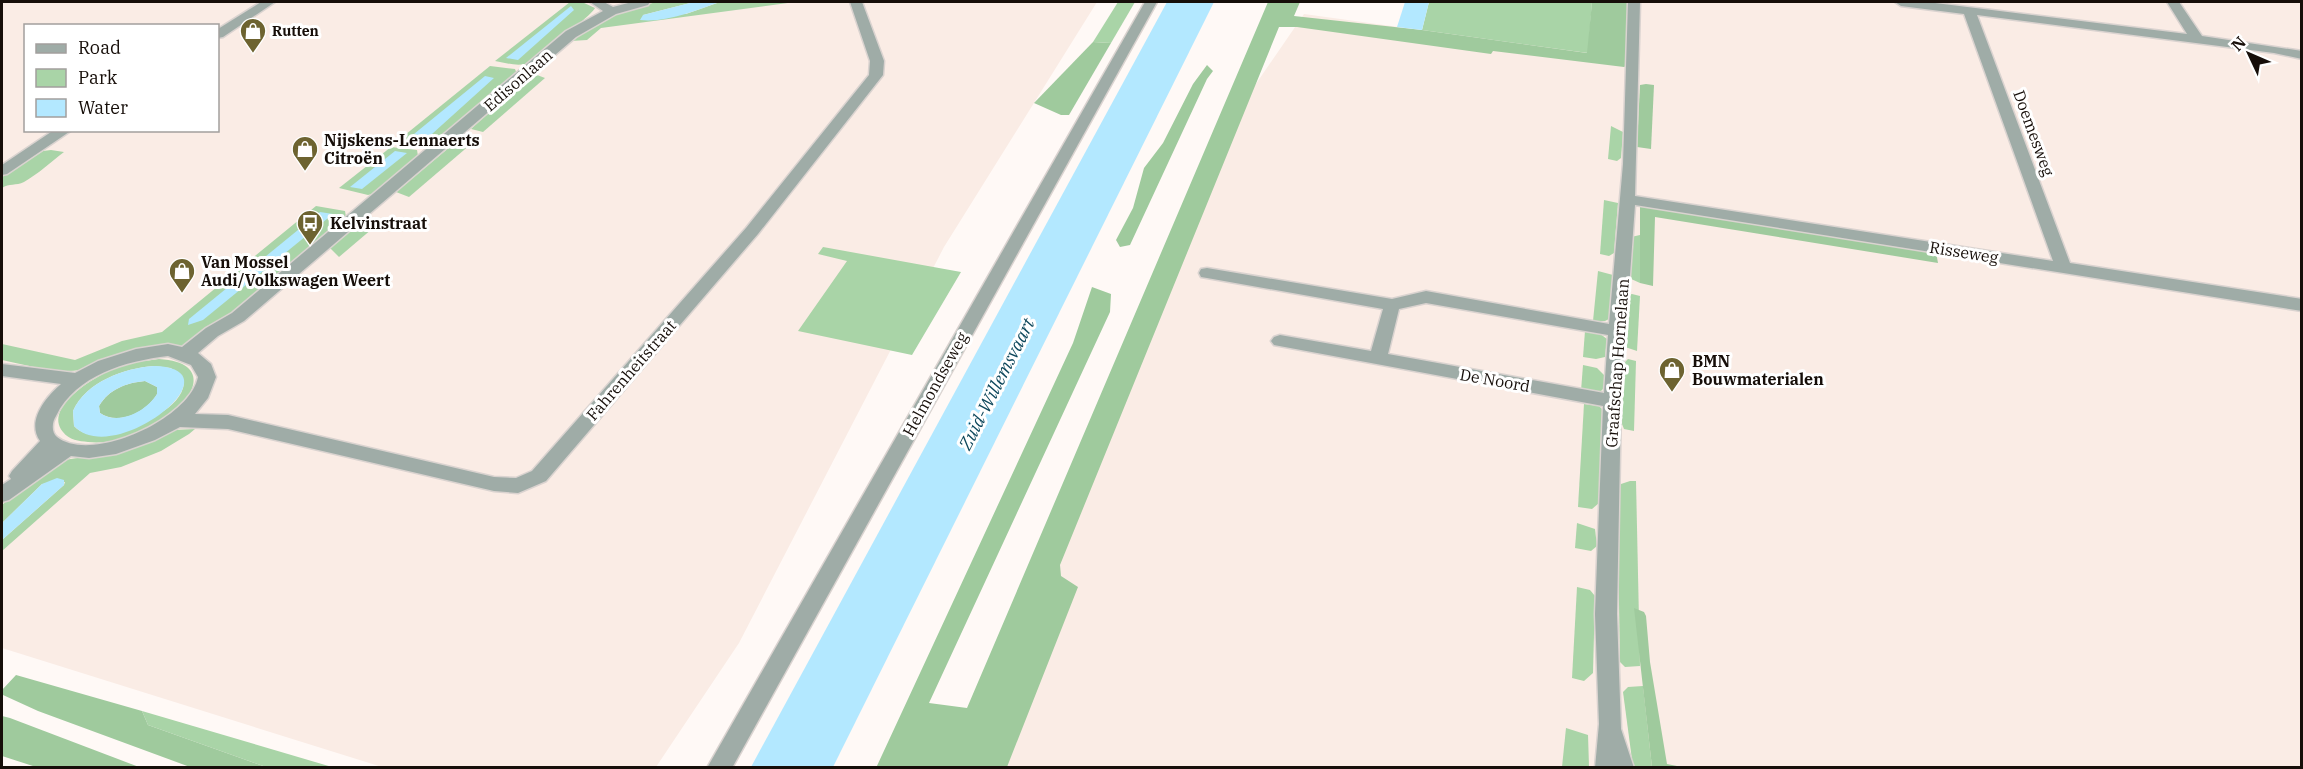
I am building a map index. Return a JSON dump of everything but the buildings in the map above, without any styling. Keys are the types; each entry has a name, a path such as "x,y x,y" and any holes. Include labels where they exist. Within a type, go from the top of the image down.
{"street":[{"path":"219,33 269,2"},
{"path":"596,2 612,11"},
{"name":"Edisonlaan","path":"192,356 224,336 238,317 571,34 612,11 644,2"},
{"name":"Fahrenheitstraat","path":"177,420 228,422 494,484 518,486 539,476 752,231 876,75 877,61 856,2"},
{"name":"Helmondseweg","path":"719,768 1150,2"},
{"name":"Graafschap Hornelaan","path":"1607,768 1610,724 1606,614 1612,401 1628,198 1634,2"},
{"path":"1901,2 2197,39 2301,55"},
{"path":"2173,2 2197,39"},
{"name":"Doemesweg","path":"1969,11 2064,268"},
{"path":"2,171 62,132"},
{"name":"Risseweg","path":"1628,198 2301,305"},
{"path":"1207,273 1392,305 1425,297 1618,331"},
{"path":"1378,359 1392,305"},
{"name":"De Noord","path":"1280,341 1612,401"},
{"path":"168,350 192,356 205,367 207,378 203,391 193,405 177,420 132,443 108,450 85,452 58,446 44,432 44,420 51,406 63,392 99,367 146,352 168,350"},
{"path":"2,369 27,375 57,376 78,380"},
{"path":"27,375 43,386 63,392"},
{"name":"Fahrenheitstraat","path":"193,405 212,411 228,422"},
{"path":"5,492 58,446"},
{"name":"Graafschap Hornelaan","path":"1610,724 1622,768"}],"shaded area":[{"path":"2,2 1097,2 944,247 739,643 656,767 382,767 2,648"},
{"path":"1595,2 2301,2 2301,767 949,768 1218,139 1304,14 1588,53"}],"green space":[{"path":"570,2 582,2 595,8 564,37 529,63 516,65 495,61"},
{"path":"656,2 694,2 643,15 686,14 720,2 795,2 601,28 587,40 571,41 609,16"},
{"path":"1118,2 1135,2 1111,43 1093,42"},
{"path":"1268,2 1300,2 1294,16 1422,30 1587,53 1592,2 1630,2 1628,65 1624,67 1493,51 1491,54 1297,27 1279,27 1060,565 1061,576 1078,587 1007,767 876,768 1073,343 1092,287 1111,294 1110,312 929,703 967,708"},
{"path":"1429,2 1592,2 1588,53 1422,30"},
{"path":"1093,42 1111,43 1069,115 1061,115 1034,103"},
{"path":"1207,65 1213,71 1207,79 1130,245 1120,247 1116,240 1133,208 1144,168 1163,143 1193,84"},
{"path":"490,66 515,69 517,74 437,141 427,143 400,139"},
{"path":"537,75 545,78 483,132 471,129 528,77"},
{"path":"1640,85 1654,85 1651,149 1637,147"},
{"path":"1611,126 1623,132 1621,158 1617,161 1608,159"},
{"path":"457,141 471,144 409,197 396,192"},
{"path":"391,147 417,150 418,156 376,193 368,195 339,188"},
{"path":"43,151 64,152 24,182 2,188 2,177"},
{"path":"1604,200 1618,203 1614,253 1609,256 1600,254"},
{"path":"1640,204 1936,252 1938,263 1655,217 1653,286 1640,283"},
{"path":"316,206 345,211 346,217 189,348 161,349 70,371 2,360 2,344 75,360 122,341 162,332"},
{"path":"359,223 379,223 339,257 330,248"},
{"path":"1640,235 1640,283 1629,278 1631,237"},
{"path":"823,247 961,272 912,355 798,331 847,261 818,254"},
{"path":"1598,271 1613,275 1609,319 1605,321 1593,321"},
{"path":"1628,295 1640,296 1637,351 1625,347"},
{"path":"1585,331 1599,333 1607,339 1605,357 1596,359 1583,357"},
{"path":"159,359 176,362 187,367 193,374 194,383 190,393 174,412 145,430 117,440 81,441 65,435 59,422 60,412 76,392 98,376 118,367","holes":["142,367 171,368 184,383 181,392 169,407 150,419 122,432 109,435 90,435 74,426 73,411 79,401 87,392 107,378"]},
{"path":"1628,359 1636,361 1634,431 1624,429 1620,419 1623,364"},
{"path":"1583,365 1597,368 1605,376 1604,388 1600,392 1581,391"},
{"path":"145,381 157,387 157,394 139,411 132,415 115,418 100,413 99,406 113,391 131,383"},
{"path":"1584,404 1599,406 1603,410 1599,503 1592,509 1578,507"},
{"path":"195,429 161,451 121,467 90,473 2,551 2,540 65,482 42,484 2,523 2,505 37,475 64,460 125,451 172,430"},
{"path":"1636,481 1640,666 1625,667 1620,662 1617,488 1618,485"},
{"path":"1577,523 1595,529 1597,546 1591,551 1575,548"},
{"path":"1577,587 1590,590 1595,596 1593,673 1584,681 1572,678"},
{"path":"1634,608 1644,612 1646,616 1650,662 1667,764 1682,767 1652,767"},
{"path":"16,675 142,711 148,725 266,767 190,767 38,711 3,695 2,690"},
{"path":"1643,686 1652,767 1633,767 1623,692 1628,687"},
{"path":"142,711 332,767 266,767 148,725"},
{"path":"2,716 139,767 36,767 2,756"},
{"path":"1566,728 1588,735 1589,767 1562,767"}],"water":[{"path":"694,2 720,2 671,18 640,20 643,15"},
{"name":"Zuid-Willemsvaart","path":"1167,2 1214,2 833,767 751,767"},
{"path":"1405,2 1429,2 1422,30 1397,27"},
{"path":"571,6 574,10 518,60 506,58"},
{"path":"485,76 494,78 428,138 414,134"},
{"path":"395,151 407,153 362,189 350,187"},
{"path":"320,212 333,214 203,320 188,325 189,319"},
{"path":"154,366 177,371 184,382 178,397 162,413 140,426 116,435 93,436 74,426 73,411 87,392 107,378 142,367","holes":["145,381 157,387 157,394 152,400 132,415 115,418 100,413 99,406 103,400 119,388"]},
{"path":"57,478 64,480 64,485 2,540 2,523 42,484"}],"place":[{"name":"Rutten","path":"253,54"},
{"name":"Nijskens-Lennaerts Citroën","path":"305,172"},
{"name":"Kelvinstraat","path":"310,246"},
{"name":"Van Mossel Audi/Volkswagen Weert","path":"182,294"},
{"name":"BMN Bouwmaterialen","path":"1672,393"}]}
